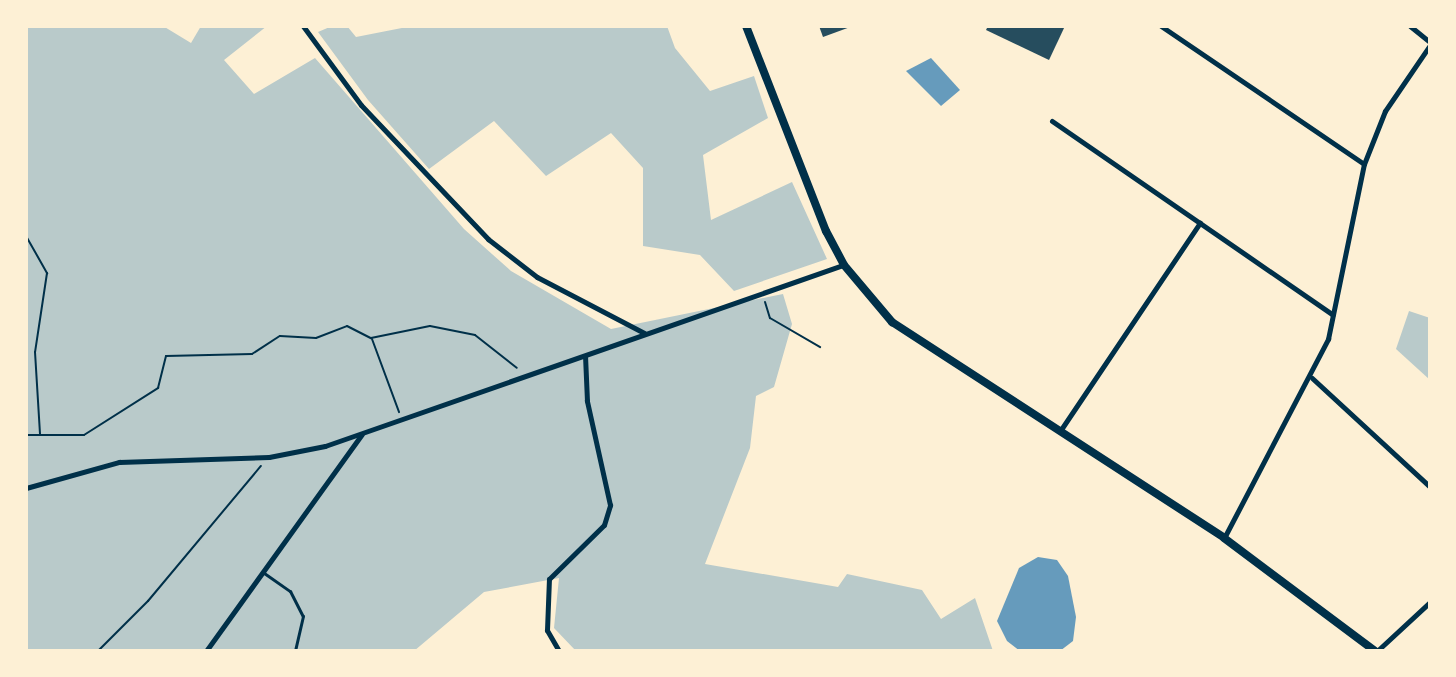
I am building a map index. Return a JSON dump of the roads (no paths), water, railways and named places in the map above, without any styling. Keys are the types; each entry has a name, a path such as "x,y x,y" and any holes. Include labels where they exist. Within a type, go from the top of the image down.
{"main road":[{"path":"746,26 816,208 844,265 880,310 915,341 1224,538 1376,651"}],"street":[{"path":"303,26 361,105 488,239 537,277 644,333"},
{"path":"1161,26 1364,164"},
{"path":"1224,538 1312,378 1333,315 1364,164 1385,111 1430,43 1410,26"},
{"path":"1052,121 1333,315"},
{"path":"1059,432 1200,223"},
{"path":"26,488 119,462 269,457 362,433 644,333 763,297 844,265"},
{"path":"559,651 547,630 549,579 604,525 610,505 587,401 585,356"},
{"path":"1312,378 1430,487"},
{"path":"206,651 362,433"},
{"path":"1376,651 1430,602"}],"lane":[{"path":"261,571 290,591 303,616 295,651"}],"water":[{"path":"931,58 960,90 941,106 906,71"},
{"path":"1038,557 1057,560 1068,576 1076,617 1073,641 1060,651 1020,651 1007,641 997,621 1019,568"}]}
